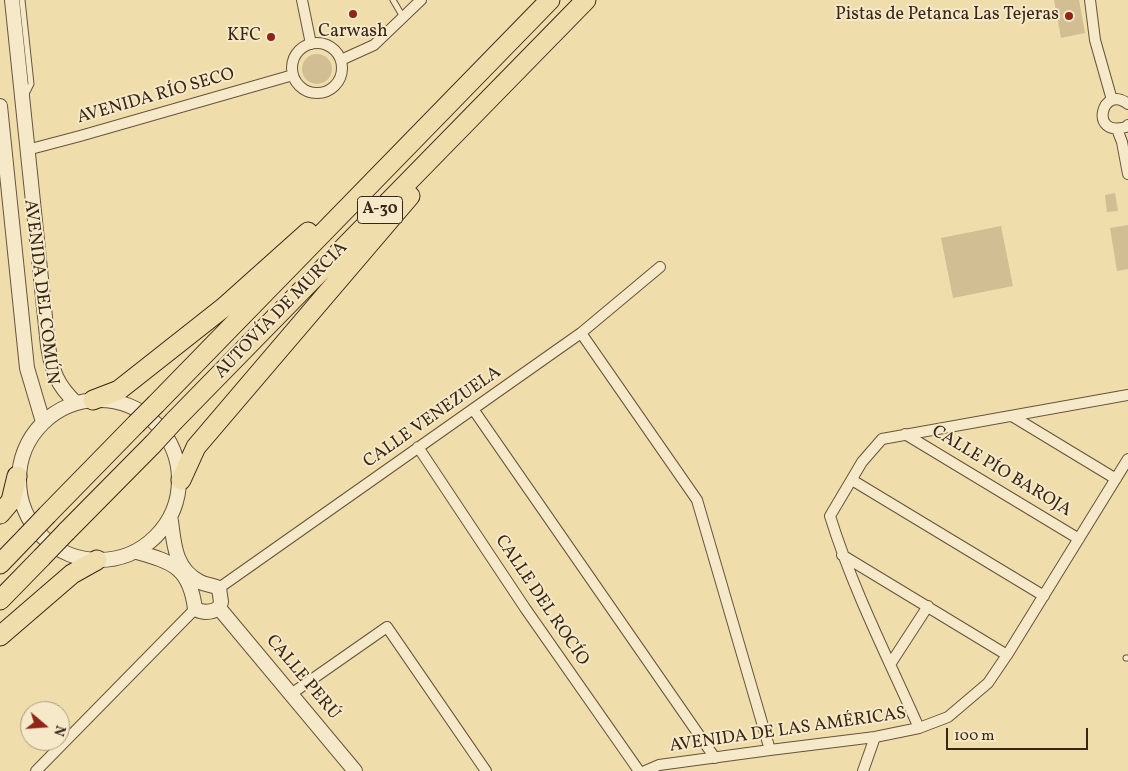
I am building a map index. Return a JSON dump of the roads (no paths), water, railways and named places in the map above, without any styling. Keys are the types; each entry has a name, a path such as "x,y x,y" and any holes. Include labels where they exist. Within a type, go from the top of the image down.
{"highway":[{"name":"AUTOVÍA DE MURCIA","path":"0,564 550,0"},
{"name":"AUTOVÍA DE MURCIA","path":"0,600 586,0"},
{"path":"181,480 196,447 512,76"},
{"path":"84,402 119,390 223,308 446,107"},
{"path":"0,514 11,501 17,476"},
{"path":"0,636 72,574 97,560"}],"street":[{"name":"AVENIDA DEL COMÚN","path":"12,0 26,150 50,362 63,391 84,402"},
{"path":"302,0 311,44"},
{"path":"341,60 374,45 421,0"},
{"path":"1090,0 1095,40 1112,100"},
{"path":"311,44 326,45 335,51 341,60 341,76 337,83 324,92 309,92 302,88 293,75 294,60 298,53 311,44"},
{"name":"AVENIDA RÍO SECO","path":"26,150 293,75"},
{"path":"1128,104 1122,100 1112,100 1105,106 1102,116 1106,124 1125,129 1122,142 1128,174"},
{"name":"AVENIDA DEL COMÚN","path":"0,106 27,368 43,422"},
{"name":"CALLE VENEZUELA","path":"218,588 581,333 660,267"},
{"path":"581,333 697,500 770,750"},
{"path":"919,728 858,594 842,555 830,516 862,462 882,438 1128,395"},
{"path":"137,552 167,560 177,568 190,585 195,609 200,612 214,612 219,608 221,602 218,588 199,581 178,560 170,521 181,480 173,448 152,420 116,400 84,402 43,422 22,454 17,476 20,500 36,530 60,550 97,560 122,557 137,552 156,538 170,521"},
{"path":"474,409 715,758"},
{"path":"1012,416 1116,479"},
{"name":"CALLE PÍO BAROJA","path":"905,434 1079,539"},
{"name":"CALLE DEL ROCÍO","path":"418,447 525,608 639,771"},
{"name":"AVENIDA DE LAS AMÉRICAS","path":"645,771 658,765 875,737 919,728 948,717 988,683 1008,654 1128,459"},
{"path":"852,480 1044,596"},
{"path":"842,555 1008,654"},
{"path":"891,663 928,606"},
{"name":"CALLE PERÚ","path":"219,608 355,771"},
{"path":"36,771 195,609"},
{"path":"291,694 387,627 486,771"},
{"path":"863,771 875,737"}],"lane":[{"path":"22,0 31,84 22,102"},
{"path":"393,0 404,17"}],"place":[{"name":"Carwash","path":"353,14"},
{"name":"Pistas de Petanca Las Tejeras","path":"1069,16"},
{"name":"KFC","path":"271,37"}]}
